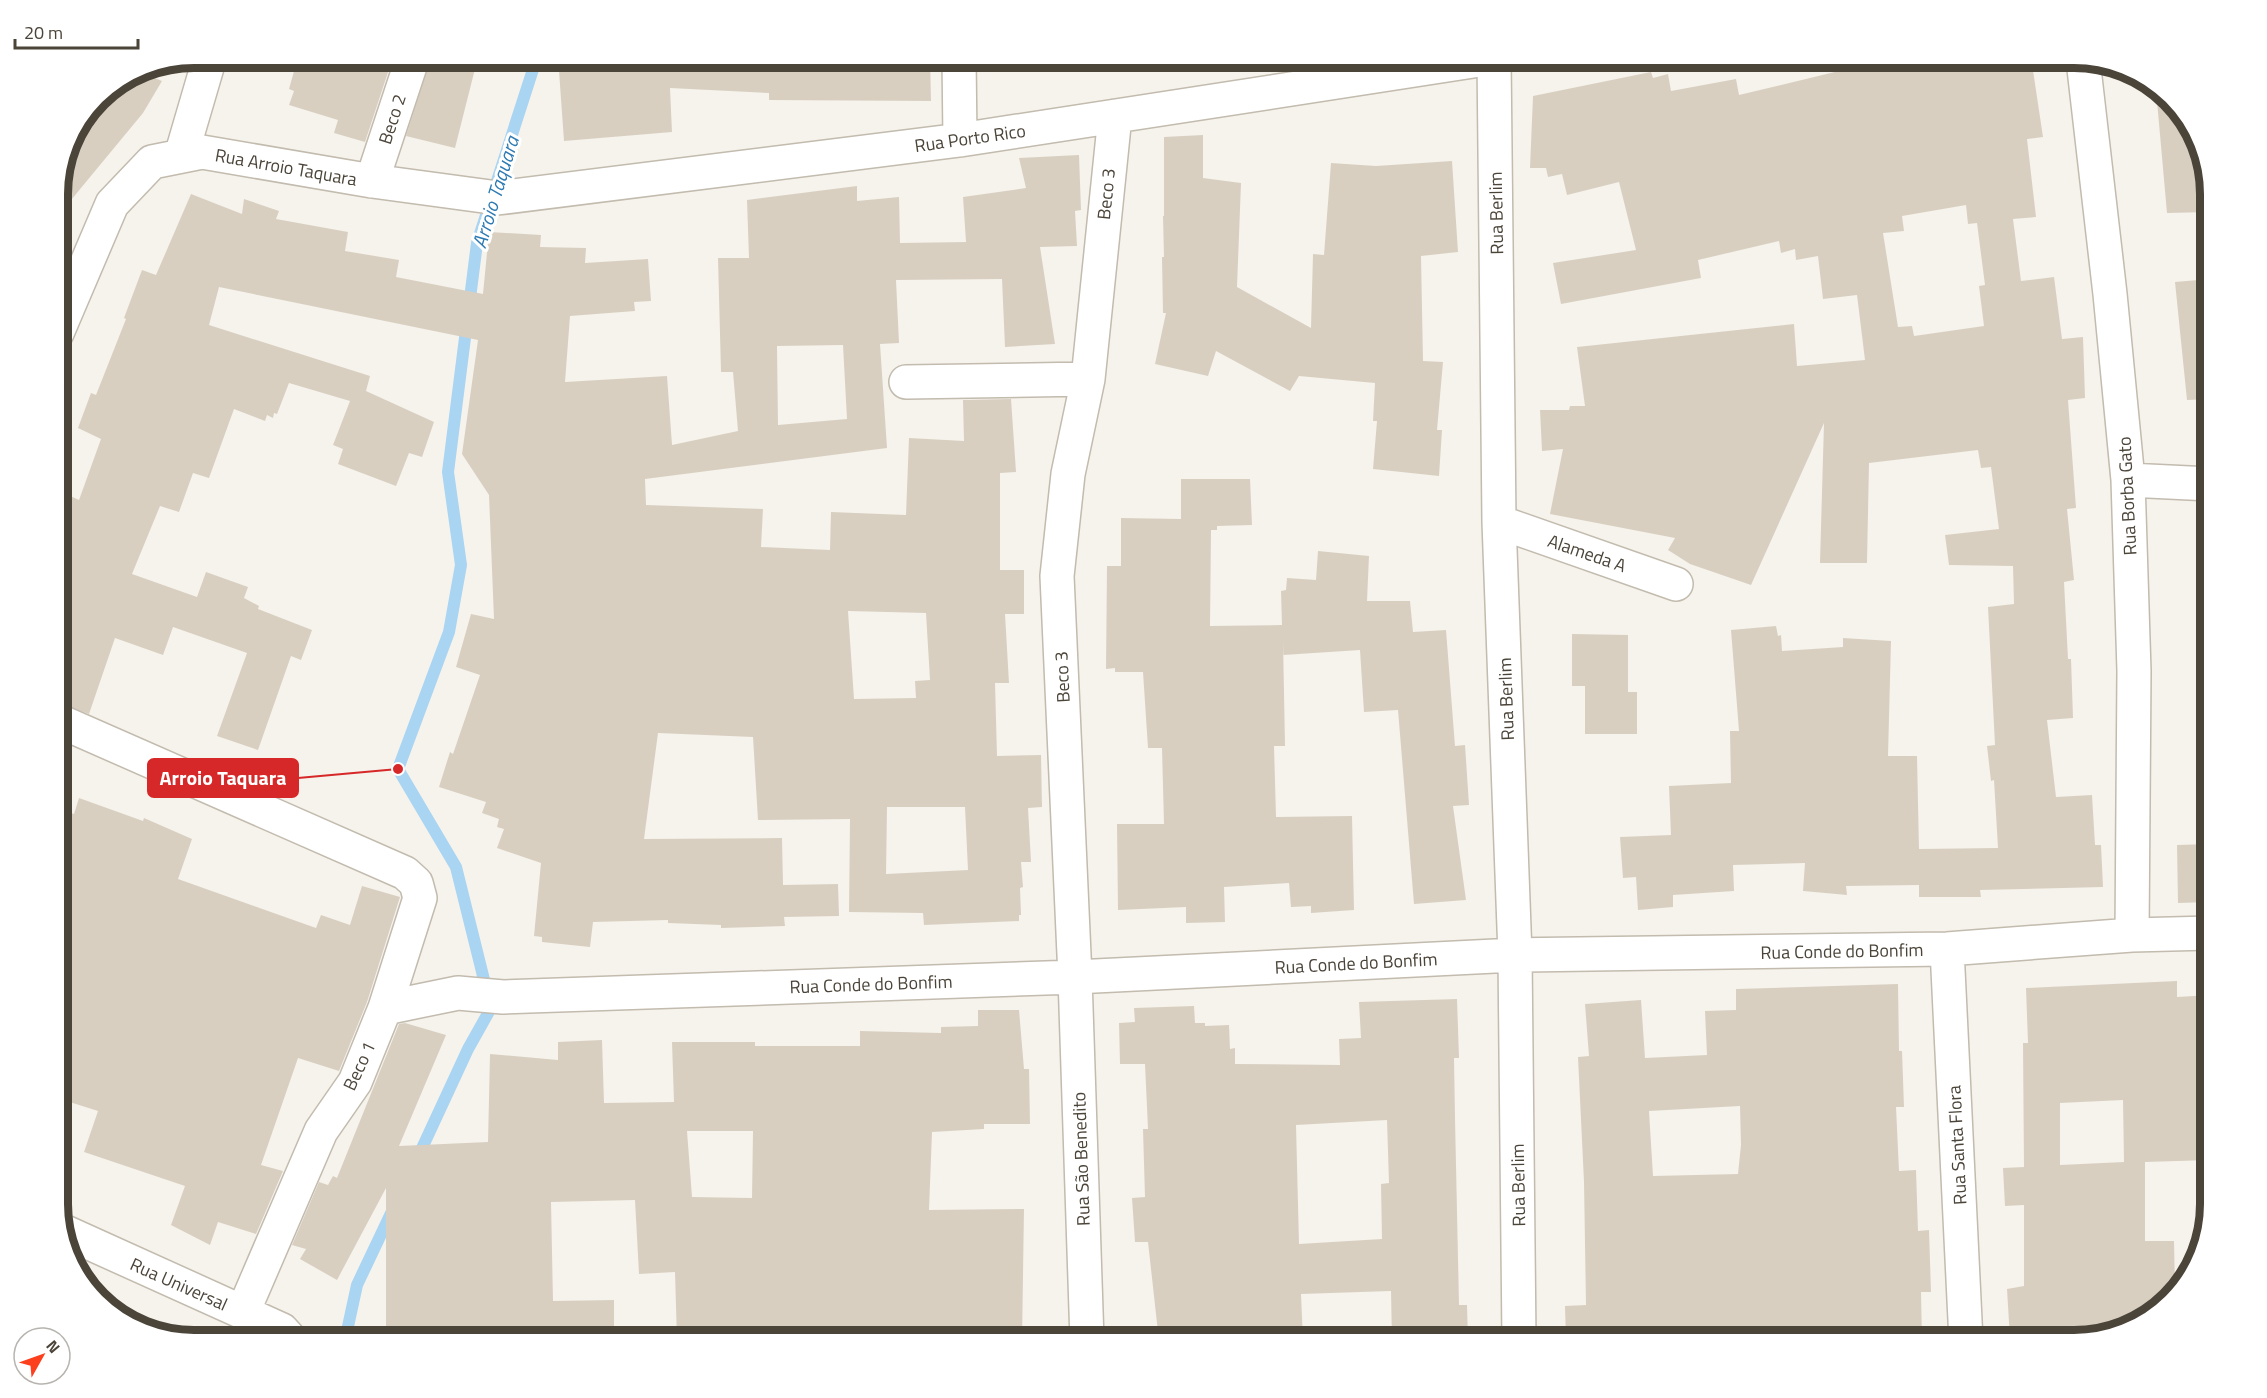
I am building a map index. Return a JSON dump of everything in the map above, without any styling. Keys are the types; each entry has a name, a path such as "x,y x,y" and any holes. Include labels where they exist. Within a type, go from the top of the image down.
{"street":[{"path":"181,156 207,67"},
{"name":"Beco 2","path":"372,181 410,67"},
{"path":"959,67 960,140"},
{"name":"Rua Porto Rico","path":"439,191 498,198 960,140 1431,67"},
{"name":"Rua Berlim","path":"1496,67 1499,522 1515,955 1519,1330"},
{"name":"Rua Borba Gato","path":"2084,68 2110,294 2128,480 2134,671 2132,935"},
{"name":"Beco 3","path":"1075,977 1057,576 1068,474 1088,379 1114,116"},
{"name":"Rua Arroio Taquara","path":"68,307 112,204 152,162 202,152 439,191"},
{"path":"906,382 1088,379"},
{"path":"2128,480 2199,483"},
{"name":"Alameda A","path":"1499,522 1676,584"},
{"name":"Beco 1","path":"68,725 347,846 405,873 416,883 420,898 385,1008 355,1082 321,1131 243,1312"},
{"name":"Rua Conde do Bonfim","path":"385,1008 458,993 503,997 1075,977 1515,955 1947,949 2132,935 2200,933"},
{"name":"Rua Santa Flora","path":"1947,949 1965,1330"},
{"name":"Rua São Benedito","path":"1075,977 1087,1330"},
{"name":"Rua Universal","path":"71,1235 243,1312 276,1330"}],"building":[{"path":"295,67 390,67 365,142 334,133 338,120 289,105 294,91 289,89"},
{"path":"428,67 475,67 455,148 406,136"},
{"path":"559,67 930,67 931,101 769,100 769,93 670,88 672,132 564,141"},
{"path":"1858,67 2032,67 2043,137 2027,139 2036,217 2013,219 2021,281 2054,277 2062,339 2083,337 2085,398 2068,400 2076,508 2067,509 2074,580 2064,582 2068,659 2071,659 2073,718 2047,720 2056,797 2092,795 2095,845 2101,845 2103,887 1980,890 1981,897 1919,897 1919,885 1846,886 1847,895 1803,891 1805,863 1733,865 1734,891 1673,895 1673,907 1638,910 1636,877 1623,878 1620,837 1671,835 1669,786 1731,783 1730,731 1739,731 1731,630 1776,626 1778,636 1781,635 1782,651 1843,647 1843,638 1891,641 1888,756 1917,756 1919,849 1998,848 1994,780 1991,781 1987,746 1995,745 1988,607 2014,604 2013,566 1949,565 1945,535 1999,529 1991,467 1981,468 1978,450 1869,463 1867,563 1820,563 1824,423 1751,585 1690,564 1668,550 1675,538 1550,514 1563,449 1542,451 1540,410 1569,410 1570,406 1585,406 1577,347 1794,324 1797,366 1865,360 1857,295 1823,299 1818,256 1796,260 1795,249 1781,253 1779,241 1698,260 1701,278 1561,304 1553,263 1636,250 1619,182 1567,195 1562,174 1548,177 1546,168 1530,168 1533,96 1651,72 1653,78 1668,74 1671,91 1736,79 1739,95","holes":["1966,205 1968,224 1977,223 1985,285 1979,286 1984,326 1914,336 1912,326 1898,327 1883,233 1904,231 1902,216"]},
{"path":"149,76 162,81 143,113 68,204 72,161 84,131 111,99"},
{"path":"2157,99 2173,117 2190,145 2199,186 2199,212 2167,213"},
{"path":"1203,135 1203,178 1241,183 1237,287 1311,328 1313,254 1324,255 1331,163 1376,166 1452,161 1458,252 1421,256 1423,361 1443,362 1437,430 1442,430 1439,476 1373,469 1377,421 1373,421 1375,383 1299,376 1290,391 1216,351 1208,376 1155,364 1166,313 1163,313 1162,257 1164,257 1164,137"},
{"path":"1079,155 1081,210 1075,211 1077,246 1040,247 1055,344 1005,347 1002,279 896,280 899,343 880,344 887,448 645,479 646,505 763,509 761,547 830,550 831,512 906,515 909,438 964,441 963,400 1011,399 1016,472 1000,473 1000,570 1024,570 1024,614 1005,614 1009,683 995,683 997,756 1041,755 1042,807 1028,808 1031,862 1021,862 1023,887 1020,888 1021,915 1019,915 1019,921 924,925 923,913 849,912 850,819 758,820 753,737 658,733 644,839 782,838 783,885 838,884 839,916 784,917 785,926 721,928 721,925 668,923 668,920 593,922 590,947 542,942 542,937 534,936 541,863 497,848 504,829 497,827 499,819 482,813 486,802 439,787 450,752 453,754 480,675 456,667 471,614 494,619 489,495 462,454 478,340 219,287 209,325 370,376 366,391 434,422 422,457 409,453 396,486 338,464 343,449 333,445 350,401 289,383 277,414 274,413 273,418 267,415 265,421 234,409 209,478 193,473 179,512 160,506 132,574 197,597 206,572 248,587 244,598 259,606 258,609 312,630 301,660 291,656 258,750 217,736 247,653 173,627 163,655 115,638 89,714 68,706 68,495 79,500 101,439 78,428 91,393 96,395 126,319 124,318 142,270 156,275 191,194 242,214 244,199 279,211 276,219 348,232 345,251 399,260 396,277 483,294 489,232 541,235 540,247 586,248 585,263 648,259 651,301 634,302 635,311 570,316 565,382 667,376 672,445 738,431 733,372 721,372 718,258 749,258 747,200 857,186 857,201 899,197 900,243 966,242 963,197 1026,188 1019,158","holes":["843,345 847,419 778,425 777,346","848,611 926,613 930,680 915,681 916,698 854,699","887,807 965,807 968,870 886,874"]},
{"path":"2199,280 2199,399 2187,400 2175,282"},
{"path":"1181,479 1250,479 1252,525 1217,526 1217,530 1211,530 1210,626 1282,625 1281,591 1286,590 1287,578 1316,580 1318,551 1369,556 1367,601 1410,601 1413,632 1446,630 1455,746 1465,745 1469,805 1453,806 1466,900 1414,904 1398,710 1364,712 1360,650 1283,655 1285,746 1274,746 1276,817 1352,816 1354,910 1311,913 1311,906 1291,907 1289,883 1224,887 1225,922 1186,923 1186,907 1118,910 1117,824 1164,824 1162,748 1148,748 1143,672 1115,672 1115,668 1106,669 1107,566 1121,566 1121,518 1181,519"},
{"path":"1572,634 1628,635 1628,692 1637,692 1637,734 1585,734 1585,686 1572,686"},
{"path":"79,798 143,821 144,818 192,839 178,879 316,928 321,915 350,925 362,886 400,897 367,1002 339,1071 298,1058 261,1165 283,1171 256,1234 218,1222 210,1245 171,1225 185,1186 84,1152 98,1111 68,1101 68,812 74,814"},
{"path":"2200,844 2200,902 2178,903 2177,845"},
{"path":"2177,981 2177,997 2200,996 2200,1160 2145,1162 2145,1241 2174,1241 2175,1279 2163,1294 2136,1314 2106,1326 2073,1330 2009,1330 2007,1289 2024,1286 2024,1205 2005,1206 2003,1168 2024,1167 2023,1043 2028,1043 2026,988","holes":["2123,1100 2124,1162 2060,1165 2060,1103"]},
{"path":"1898,984 1899,1051 1902,1051 1904,1107 1896,1107 1899,1171 1916,1170 1918,1231 1929,1230 1931,1292 1921,1292 1922,1330 1566,1330 1565,1306 1586,1305 1584,1182 1578,1057 1589,1056 1585,1004 1641,1000 1645,1058 1707,1055 1705,1011 1736,1010 1736,989","holes":["1740,1106 1741,1145 1738,1174 1653,1176 1649,1111"]},
{"path":"1457,999 1459,1058 1454,1058 1459,1305 1467,1305 1468,1330 1392,1330 1391,1291 1301,1294 1303,1330 1158,1330 1148,1242 1135,1242 1132,1198 1145,1197 1143,1129 1148,1129 1145,1064 1120,1064 1119,1023 1135,1022 1134,1008 1194,1006 1195,1023 1205,1023 1205,1026 1229,1025 1230,1049 1235,1048 1235,1064 1340,1065 1339,1039 1361,1038 1359,1002","holes":["1387,1120 1389,1183 1381,1184 1382,1239 1299,1244 1296,1125"]},
{"path":"978,1010 1019,1010 1024,1069 1029,1069 1030,1124 984,1124 984,1129 932,1132 929,1210 1024,1209 1022,1330 677,1330 675,1272 639,1274 635,1200 551,1202 553,1301 614,1300 614,1330 386,1330 386,1188 337,1280 300,1259 306,1249 292,1245 319,1182 328,1185 333,1176 337,1178 399,1024 405,1023 446,1035 399,1146 488,1142 490,1054 558,1060 558,1042 602,1040 604,1103 674,1102 672,1042 755,1042 755,1046 860,1046 860,1031 941,1033 941,1027 978,1026","holes":["687,1131 753,1131 752,1198 692,1197"]}],"waterway":[{"name":"Arroio Taquara","path":"417,1159 468,1049 491,1008 456,867 398,769 449,632 461,565 448,472 477,243 534,67"},
{"name":"Arroio Taquara","path":"347,1330 357,1285 393,1209"}],"place":[{"name":"Arroio Taquara","path":"398,769"}]}
